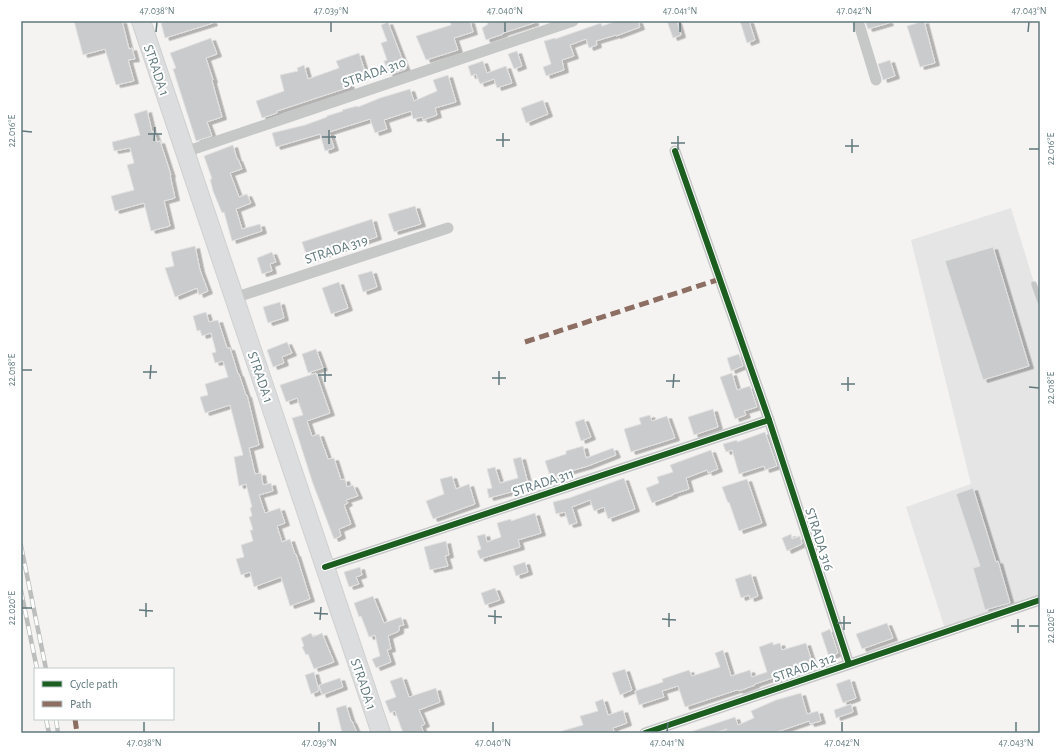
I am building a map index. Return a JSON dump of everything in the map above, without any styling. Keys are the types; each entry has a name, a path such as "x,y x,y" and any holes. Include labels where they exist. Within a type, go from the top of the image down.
{"main road":[{"name":"STRADA 1","path":"141,21 381,733"}],"street":[{"name":"STRADA 310","path":"185,152 573,21"},
{"path":"858,21 876,80"},
{"name":"STRADA 316","path":"674,151 769,420 849,664"},
{"name":"STRADA 319","path":"234,298 448,228"},
{"name":"STRADA 311","path":"325,567 769,420"},
{"name":"STRADA 312","path":"645,733 1040,600"}],"lane":[{"path":"1034,284 1040,301"}],"shaded area":[{"path":"1011,208 1040,302 1040,597 945,629 906,507 971,484 911,240"}],"building":[{"path":"74,21 122,21 129,49 132,48 135,59 128,60 134,81 116,85 105,49 83,55"},
{"path":"168,21 212,21 213,23 165,38 161,23"},
{"path":"450,21 470,21 473,32 454,38 458,50 426,60 416,36 451,25"},
{"path":"487,21 534,21 534,23 486,40 482,28 488,24"},
{"path":"616,21 638,21 640,27 616,36 596,41 597,45 589,48 586,39 570,45 574,56 562,60 564,70 546,76 543,67 551,64 544,41 555,39 601,23 602,26"},
{"path":"667,21 677,21 681,35 673,38"},
{"path":"740,21 749,21 755,40 747,43"},
{"path":"865,21 888,21 889,23 868,29"},
{"path":"924,21 935,63 920,67 907,26"},
{"path":"388,22 406,69 389,75 384,61 387,60 381,43 387,41 381,25"},
{"path":"211,38 217,54 206,58 222,117 207,122 212,136 196,141 173,69 176,68 170,53"},
{"path":"517,51 522,66 514,69 508,54"},
{"path":"359,53 365,72 347,78 350,87 277,111 277,113 262,118 256,101 284,91 280,75 298,71 297,68 304,65 308,79 339,68 336,61"},
{"path":"890,60 895,76 883,80 878,64"},
{"path":"483,61 487,73 506,66 512,83 497,88 494,79 480,84 476,74 471,76 468,66"},
{"path":"448,75 456,102 435,108 437,115 423,120 422,117 413,119 411,111 384,120 387,129 375,133 370,119 329,132 334,148 325,151 320,134 276,147 272,133 305,125 343,111 342,110 358,107 380,98 410,89 414,101 437,91 433,80"},
{"path":"543,100 548,114 526,123 521,108"},
{"path":"147,110 152,132 154,132 157,142 160,141 171,175 175,198 164,201 170,226 151,231 144,203 115,211 111,196 134,190 127,165 134,163 130,148 114,151 112,142 140,135 134,114"},
{"path":"233,145 242,169 230,173 239,197 247,194 251,203 236,209 242,229 260,224 262,231 232,241 224,212 222,213 213,191 210,179 212,179 204,156"},
{"path":"415,206 421,224 394,232 388,214"},
{"path":"372,219 377,237 308,260 302,242"},
{"path":"195,246 200,270 208,291 199,295 197,288 175,297 165,268 174,266 171,252"},
{"path":"993,247 1029,366 983,380 945,261"},
{"path":"272,252 276,262 270,264 272,271 262,274 257,258"},
{"path":"372,271 377,287 363,292 358,275"},
{"path":"339,282 348,308 331,314 322,288"},
{"path":"280,302 284,318 268,323 263,307"},
{"path":"206,312 209,322 218,320 227,348 230,348 238,374 247,395 259,445 249,448 255,474 261,473 263,485 271,483 273,491 259,495 265,513 280,508 285,523 277,526 282,542 290,539 310,599 290,606 281,577 254,587 250,572 241,575 236,559 244,557 241,545 253,541 250,530 253,530 249,517 252,516 250,508 252,507 246,484 239,486 234,457 243,455 230,405 205,413 200,397 208,395 205,384 228,377 223,361 215,363 212,353 216,352 211,333 202,336 200,330 197,331 193,316"},
{"path":"287,342 292,353 282,357 284,363 273,367 267,350"},
{"path":"316,349 323,368 308,373 302,354"},
{"path":"739,354 743,366 731,371 727,358"},
{"path":"316,373 330,413 307,421 312,436 319,434 328,459 334,458 341,480 345,479 347,487 353,485 358,496 346,500 348,503 344,505 351,524 339,529 341,536 334,539 312,481 292,418 303,415 297,398 286,402 280,385"},
{"path":"732,373 737,390 750,386 757,407 744,411 746,415 735,419 720,377"},
{"path":"713,409 718,427 694,435 688,417"},
{"path":"650,415 652,421 667,416 675,438 631,452 624,429 641,424 639,418"},
{"path":"584,419 591,437 581,441 575,422"},
{"path":"765,432 777,466 765,470 764,466 739,474 732,450 726,452 723,444 737,440 737,442"},
{"path":"583,446 586,458 613,448 616,455 588,466 560,474 561,476 551,479 545,461 566,454 566,451"},
{"path":"711,450 718,469 708,473 707,470 686,478 689,489 652,503 646,488 659,483 657,477 673,472 670,465"},
{"path":"521,457 529,487 489,498 487,489 492,488 487,469 495,467 500,483 518,478 513,459"},
{"path":"452,476 456,489 469,484 475,504 433,519 426,501 444,494 440,479"},
{"path":"624,478 635,509 608,519 604,507 594,511 590,500 572,507 577,523 569,525 565,512 556,514 553,502 569,498"},
{"path":"747,479 762,523 739,531 722,487"},
{"path":"973,488 996,562 998,561 1010,603 985,610 973,568 980,566 956,494"},
{"path":"535,513 541,533 518,540 520,547 480,559 477,551 481,549 477,536 485,534 487,542 501,537 497,523 511,519 511,521"},
{"path":"791,534 792,539 800,536 802,544 787,551 782,538"},
{"path":"446,541 449,555 445,556 448,566 430,570 424,547"},
{"path":"525,562 528,572 516,576 513,566"},
{"path":"360,567 362,575 356,577 359,584 349,587 344,572"},
{"path":"751,574 758,596 750,599 749,595 741,598 735,579"},
{"path":"495,588 500,600 485,605 481,593"},
{"path":"373,596 384,623 401,617 404,625 399,626 399,631 388,636 391,649 387,650 391,662 376,668 372,659 380,656 375,635 369,637 354,603"},
{"path":"887,623 893,638 862,649 856,634"},
{"path":"830,629 838,653 829,657 821,633"},
{"path":"311,633 313,637 322,633 334,662 314,669 308,654 306,655 302,647 304,646 301,638"},
{"path":"773,642 773,645 780,643 782,650 806,643 812,662 804,665 805,669 797,672 796,670 739,691 737,690 685,707 678,686 662,691 664,697 639,705 635,691 663,682 662,679 689,670 692,676 720,667 715,653 723,650 731,676 750,670 752,677 767,672 759,647"},
{"path":"625,669 632,690 620,695 612,673"},
{"path":"314,672 319,691 311,694 305,675"},
{"path":"402,677 409,697 436,688 440,702 419,710 425,724 421,726 424,733 403,733 395,711 390,713 385,701 396,697 390,681"},
{"path":"340,678 343,687 322,695 319,685"},
{"path":"850,679 856,698 843,703 836,684"},
{"path":"801,693 807,714 818,711 821,721 810,724 809,721 774,733 718,733 727,729 714,733 693,733 693,731 735,717 738,725 754,718 751,711 776,700"},
{"path":"603,699 608,715 623,710 627,723 613,728 614,731 607,733 563,733 562,731 583,725 580,716 598,711 595,702"},
{"path":"851,704 853,712 836,718 834,710"},
{"path":"346,705 357,733 342,733 336,708"}],"railway":[{"path":"21,546 46,668"},
{"path":"21,591 37,668"},
{"path":"46,720 49,733"},
{"path":"56,720 58,733"}],"marked path":[{"path":"525,342 720,279"},
{"path":"75,720 77,733"}],"cycle path":[{"path":"675,151 769,420 849,664"},
{"path":"325,567 769,420"},
{"path":"645,733 1040,600"}]}
